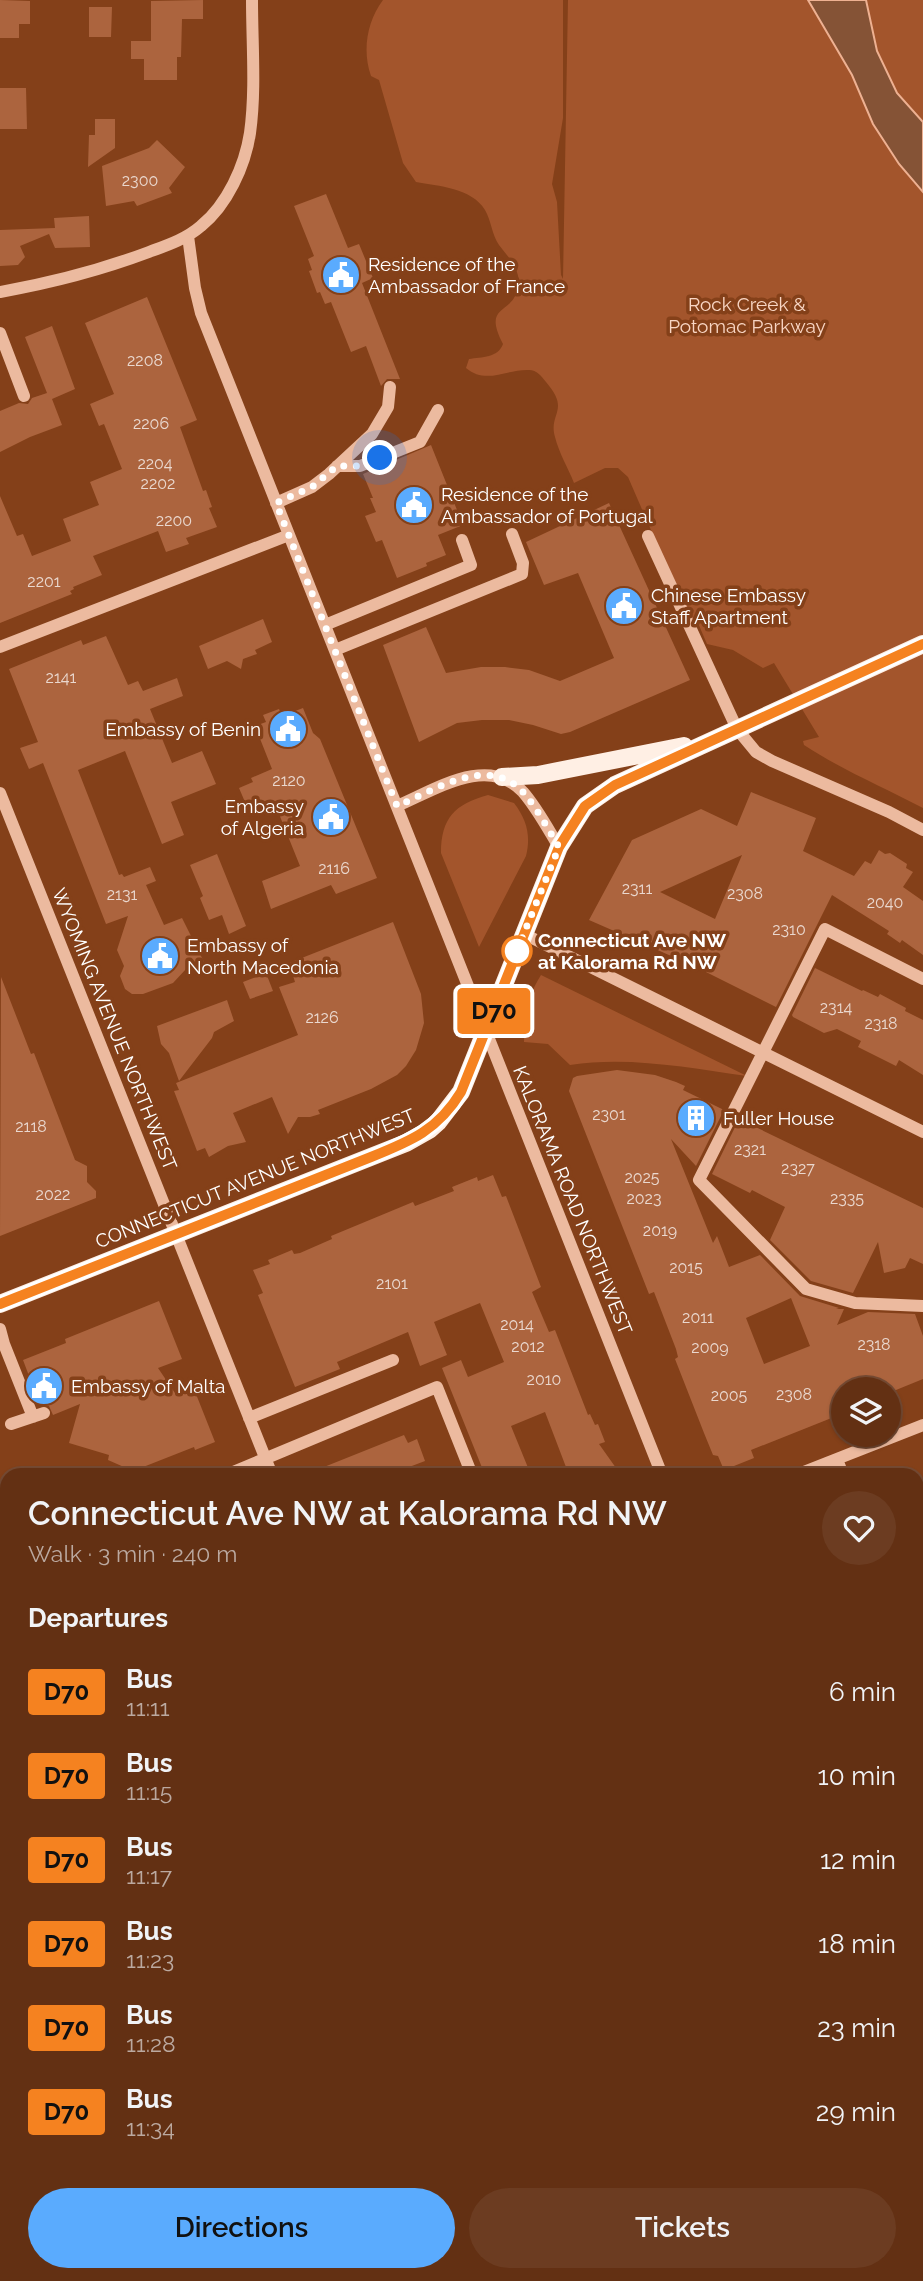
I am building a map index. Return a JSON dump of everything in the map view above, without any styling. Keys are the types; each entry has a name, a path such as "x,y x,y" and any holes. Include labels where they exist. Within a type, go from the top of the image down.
{"main road":[{"name":"CONNECTICUT AVENUE NORTHWEST","path":"0,1304 395,1147 429,1130 447,1114 461,1092 559,847 585,806 604,791 923,644"},
{"path":"502,777 538,775 715,740"}],"street":[{"path":"0,292 82,274 134,258 188,236 211,218 236,177 247,148 252,118 252,0"},
{"name":"KALORAMA ROAD NORTHWEST","path":"188,236 201,313 659,1468"},
{"path":"0,332 24,396"},
{"path":"276,503 312,487 372,434 388,407 390,387"},
{"path":"337,466 360,466 420,442 438,410"},
{"path":"335,650 522,574 523,564 512,534"},
{"path":"0,646 289,535"},
{"path":"648,536 737,729 755,752 923,830"},
{"path":"325,625 471,565 462,540"},
{"path":"397,806 472,775 502,777 522,792 559,847"},
{"name":"WYOMING AVENUE NORTHWEST","path":"0,793 269,1468"},
{"path":"923,979 825,929 699,1180 806,1289 855,1303 923,1306"},
{"path":"524,934 923,1132"},
{"path":"0,1329 4,1344 38,1415 11,1423"},
{"path":"249,1418 393,1360"},
{"path":"242,1468 437,1387 469,1468"},
{"path":"814,1468 923,1425"},
{"path":"836,1459 840,1468"}],"green space":[{"name":"Rock Creek & Potomac Parkway","path":"383,0 563,0 563,118 552,184 557,202 563,279 568,0 923,0 923,808 804,745 803,741 819,737 774,663 763,668 733,650 707,644 698,623 690,620 628,477 618,468 605,468 574,483 555,437 557,399 541,376 534,371 521,370 489,376 466,368 469,359 489,356 501,349 503,344 497,331 497,316 515,297 518,276 479,203 454,189 416,182 403,163 379,80 371,76 368,66 370,27"},
{"path":"488,795 514,803 525,822 528,842 526,856 479,947 441,853 444,830 452,814 467,803"},
{"path":"541,975 747,1076 637,1062 570,1065 548,1044 524,1042 528,1007"}],"shaded area":[{"path":"808,0 866,0 877,51 897,93 923,122 923,192 899,164 873,124 852,75"}],"building":[{"path":"0,0 30,1 30,24 19,24 19,38 0,38"},
{"path":"203,0 203,19 182,19 181,57 177,57 177,80 144,80 144,59 131,59 131,41 151,41 151,1"},
{"path":"89,7 112,7 111,37 89,37"},
{"path":"0,88 26,88 27,129 0,129"},
{"path":"95,119 115,119 115,148 88,167 89,135 95,135"},
{"path":"157,140 185,167 169,188 172,193 137,206 134,201 106,206 102,166 149,148"},
{"name":"Residence of the Ambassador of France","path":"326,194 348,248 359,244 373,278 362,283 400,379 387,379 381,386 366,346 351,352 331,302 325,304 320,292 317,293 309,271 312,270 308,259 314,256 294,206"},
{"path":"89,216 90,247 55,248 49,234 20,246 25,257 18,265 0,266 0,230 55,228 54,218"},
{"path":"147,297 197,420 180,427 203,491 206,490 212,507 209,508 217,527 186,538 189,544 166,552 158,531 93,556 102,575 73,587 70,591 72,594 0,623 0,496 17,536 23,534 32,556 71,541 63,519 99,505 90,482 122,469 104,424 99,426 90,404 114,394 85,323"},
{"path":"52,326 75,389 52,399 62,425 0,452 0,411 19,403 28,404 32,398 47,393 25,337"},
{"name":"Residence of the Ambassador of Portugal","path":"431,445 463,525 438,535 446,555 397,578 382,540 376,542 365,516 376,512 363,474"},
{"name":"Chinese Embassy Staff Apartment","path":"609,503 690,680 570,732 561,734 509,720 482,720 457,723 419,742 383,645 426,627 446,673 481,667 505,667 529,670 560,681 614,658 578,573 544,585 526,542"},
{"path":"263,619 272,642 255,650 257,654 243,659 241,669 227,661 208,669 199,646"},
{"path":"106,636 128,685 138,681 143,691 177,678 183,696 150,709 172,763 202,751 216,784 171,802 184,835 162,844 125,751 78,770 119,875 124,877 150,867 156,881 146,885 164,925 182,918 204,962 186,969 173,983 143,994 132,994 125,989 120,976 124,966 117,950 128,916 106,924 43,763 29,769 20,748 38,742 9,669 81,640 83,645"},
{"path":"303,708 313,733 320,739 377,878 336,894 331,885 271,909 262,881 300,866 275,804 262,809 260,804 248,809 239,788 253,782 251,778 272,769 255,726 266,722 263,715 279,709 282,716"},
{"path":"751,792 816,818 803,851 854,876 865,861 871,864 879,850 885,854 890,853 907,864 906,868 913,872 903,887 923,901 923,955 902,940 900,943 887,934 889,931 832,895 776,1007 694,966 589,920 632,840 701,809 737,826","holes":["742,855 715,919 660,892"]},
{"path":"217,854 246,926 229,934 222,915 209,920 200,898 203,896 190,865"},
{"path":"393,922 421,994 424,1023 416,1050 406,1066 397,1075 371,1089 318,1110 320,1114 298,1117 288,1134 272,1097 233,1113 246,1142 228,1146 209,1157 205,1148 197,1151 174,1091 179,1090 176,1083 298,1035 279,987 295,982 289,963"},
{"path":"815,968 862,991 878,997 880,994 923,1020 923,1075 899,1060 896,1066 858,1047 861,1041 837,1029 824,1033 793,1017"},
{"path":"266,973 273,991 250,999 243,982"},
{"path":"1,977 31,1054 34,1053 75,1160 87,1166 87,1182 96,1191 96,1198 0,1236"},
{"path":"227,1000 234,1021 214,1032 179,1081 169,1053 161,1044 157,1026"},
{"path":"617,1070 655,1075 676,1082 685,1086 683,1090 724,1110 696,1166 671,1139 713,1243 717,1236 729,1267 760,1255 800,1296 839,1308 836,1309 844,1309 837,1325 868,1312 915,1314 923,1336 923,1379 901,1388 901,1377 831,1377 831,1418 751,1450 754,1458 723,1468 718,1456 713,1455 704,1433 675,1359 678,1357 676,1349 654,1292 649,1294 569,1091 573,1078 577,1076","holes":["791,1298 810,1346 764,1364 746,1318"]},
{"path":"739,1119 923,1208 923,1264 910,1258 905,1268 884,1273 878,1242 853,1293 811,1281 770,1240 785,1207 712,1174"},
{"path":"493,1175 502,1197 506,1196 541,1287 532,1292 549,1332 555,1330 588,1415 590,1414 595,1425 598,1424 605,1442 599,1444 616,1468 566,1468 545,1412 511,1426 528,1468 482,1468 442,1368 461,1360 468,1377 504,1362 480,1303 434,1322 447,1355 420,1366 408,1332 337,1362 340,1369 295,1387 258,1295 263,1293 253,1270 270,1264 268,1260 292,1250 294,1254 300,1253 332,1239 331,1236 413,1202 415,1206 454,1191 452,1187 477,1177 478,1181"},
{"path":"159,1301 182,1359 158,1368 177,1396 194,1389 215,1442 195,1450 194,1447 141,1468 126,1468 108,1460 109,1455 69,1443 80,1404 53,1415 49,1406 40,1405 23,1360 66,1343 65,1339"},
{"path":"404,1435 408,1443 417,1439 425,1461 406,1468 322,1468"}],"bus line":[{"name":"D70","path":"0,1304 406,1143 429,1130 447,1114 461,1092 559,847 585,806 615,785 923,644"}],"place":[{"name":"Residence of the Ambassador of France","path":"341,275"},
{"name":"Residence of the Ambassador of Portugal","path":"414,505"},
{"name":"Chinese Embassy Staff Apartment","path":"624,606"},
{"name":"Embassy of Benin","path":"288,729"},
{"name":"Embassy of Algeria","path":"331,817"},
{"name":"Connecticut Ave NW at Kalorama Rd NW","path":"517,951"},
{"name":"Embassy of North Macedonia","path":"160,956"},
{"name":"Fuller House","path":"696,1118"},
{"name":"Embassy of Malta","path":"44,1386"}],"route":[{"path":"380,458 360,466 337,466 312,487 276,503 397,806 472,775 492,774 502,777 522,792 559,847 516,953 517,951"}]}
